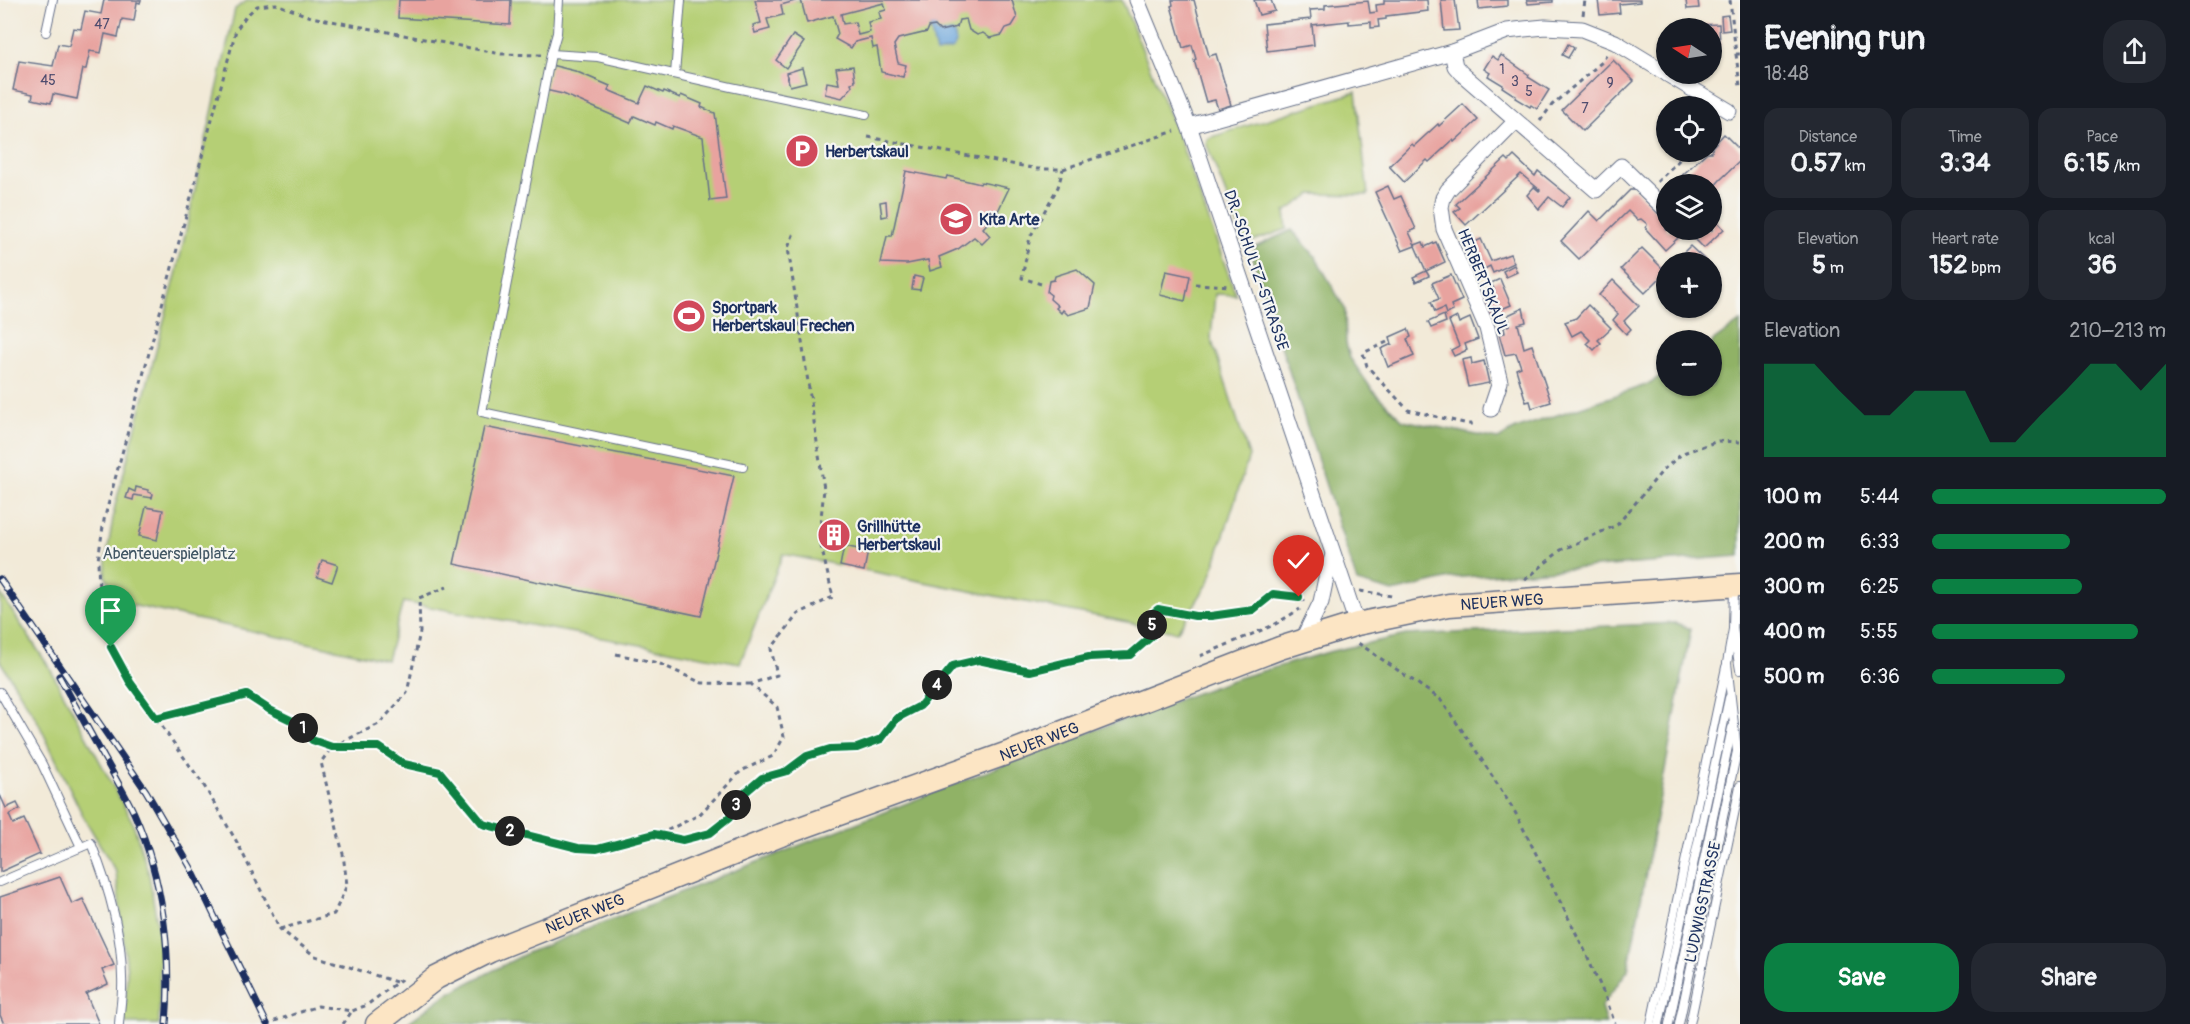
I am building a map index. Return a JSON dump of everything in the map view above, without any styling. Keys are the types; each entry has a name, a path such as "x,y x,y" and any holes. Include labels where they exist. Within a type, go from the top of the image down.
{"main road":[{"name":"NEUER WEG","path":"377,1024 436,978 490,951 782,835 1016,750 1302,641 1357,624 1449,605 1737,586"}],"street":[{"name":"DR.-SCHULTZ-STRASSE","path":"1137,0 1190,126 1357,624"},
{"path":"1190,126 1452,52 1507,31 1545,27 1582,29 1615,42 1656,66"},
{"path":"1452,52 1455,66 1461,73 1596,190 1621,166 1656,200"},
{"path":"1685,84 1729,111"},
{"name":"HERBERTSKAUL","path":"1491,409 1500,382 1487,328 1444,229 1441,207 1448,190 1515,122"},
{"path":"1302,641 1321,602 1333,555"}],"lane":[{"path":"46,32 53,0"},
{"path":"559,0 557,33 551,54 482,412 743,467"},
{"path":"675,74 681,0"},
{"path":"551,54 598,57 866,115"},
{"path":"1651,1024 1733,629 1737,586"},
{"path":"1733,629 1740,670"},
{"path":"1679,1024 1737,751 1731,688 1726,663"},
{"path":"1659,1024 1731,688"},
{"path":"0,692 42,764 81,847"},
{"path":"1669,1024 1734,718"},
{"name":"LUDWIGSTRASSE","path":"1690,1024 1740,786"},
{"path":"0,882 91,843 105,879 115,918 123,977 119,1024"}],"path":[{"path":"1730,0 1740,87"},
{"path":"396,982 315,956 280,929 238,844 203,784 130,682 111,647 99,596 98,560 104,520 236,30 246,16 257,6 276,4 311,17 501,54 532,56 551,54"},
{"path":"1530,134 1552,105 1602,62 1615,42"},
{"path":"868,137 1038,169 1063,169 1190,126"},
{"path":"1648,192 1678,162"},
{"path":"1041,284 1022,278 1023,268 1030,237 1059,187 1063,169"},
{"path":"616,654 658,663 702,683 751,684 777,675 771,649 798,614 833,597 819,537 824,489 788,248 795,230"},
{"path":"1195,284 1223,287 1242,283"},
{"path":"1387,342 1363,353 1363,357 1367,366 1408,410 1475,424"},
{"path":"1521,583 1561,550 1617,525 1664,469 1683,453 1718,441 1740,442"},
{"path":"280,929 334,914 347,885 343,854 321,762 332,747 379,724 407,693 420,632 419,598 447,587"},
{"path":"654,834 683,840 710,833 729,818 741,796 762,778 787,771 807,756 830,749 857,748 881,739 897,718 920,706 953,666 978,660 1030,671 1089,657 1130,655 1151,637 1153,613 1158,609 1195,616 1211,616 1253,610 1273,594 1299,597 1311,606"},
{"path":"1357,624 1358,645 1440,699 1473,746 1515,812 1586,953 1615,1024"},
{"path":"156,718 247,695 270,710 301,725 312,740 332,747 379,747 404,764 440,772 483,824 578,848 597,849 668,830 699,814 741,771 773,756 784,737 777,707 751,684"},
{"path":"343,1024 352,1011"}],"green space":[{"name":"Sportpark Herbertskaul Frechen","path":"248,0 1122,0 1180,141 1236,295 1215,294 1211,338 1249,456 1209,582 1177,632 783,554 740,663 403,602 387,660 122,603 105,576 115,506 176,275 235,9"},
{"path":"1356,92 1368,195 1312,194 1285,212 1287,229 1245,244 1206,143 1208,138"},
{"path":"1292,230 1315,256 1345,309 1346,343 1350,358 1373,391 1403,420 1498,439 1516,429 1646,385 1656,379 1656,396 1722,396 1722,335 1740,322 1740,556 1450,578 1393,592 1357,582 1253,259 1255,247"},
{"path":"0,593 49,667 133,823 149,875 160,940 159,1024 125,1024 127,971 116,872 83,816 37,720 0,661"},
{"path":"1676,623 1691,629 1628,970 1601,1007 1606,1024 406,1024 447,994 529,952 1059,743 1238,678 1332,651 1406,635"}],"water":[{"path":"935,26 936,32 940,34 954,33 956,43 953,49 936,53 930,27"}],"building":[{"path":"104,0 141,0 140,3 137,2 134,21 122,19 118,37 105,34 101,53 90,51 86,69 83,69 77,99 53,94 51,103 32,99 33,94 13,90 19,61 53,66 58,44 69,46 73,28 81,29 85,11 101,14"},
{"path":"399,0 511,0 510,25 398,18"},
{"path":"755,0 795,1 781,5 783,15 767,19 770,29 755,33 753,25 761,23"},
{"path":"801,0 1012,0 1017,18 1002,35 990,38 983,33 977,35 969,30 966,19 959,20 957,27 940,31 935,26 929,27 927,32 898,39 894,45 898,63 906,65 903,77 881,72 877,47 873,48 871,38 855,42 851,48 835,39 838,34 833,16 807,23","holes":["884,3 886,10 879,12 881,19 868,22 870,32 858,35 855,22 843,24 841,14"]},
{"path":"1172,0 1194,0 1209,56 1216,54 1231,105 1218,109 1215,100 1206,102 1192,45 1183,48 1171,6 1173,5"},
{"path":"1254,0 1271,0 1275,11 1259,15"},
{"path":"1384,0 1427,0 1428,11 1386,16 1386,19 1378,20 1379,27 1371,28 1371,22 1349,24 1349,21 1312,25 1314,45 1267,51 1264,24 1311,19 1310,10 1325,9 1325,5 1368,1 1370,13 1377,12 1376,5 1384,4"},
{"path":"1441,0 1455,0 1459,30 1444,31"},
{"path":"1478,0 1507,0 1507,6 1479,9"},
{"path":"1527,0 1553,0 1553,2 1528,4"},
{"path":"1598,0 1640,0 1640,2 1619,4 1620,13 1600,15"},
{"path":"1686,0 1698,0 1699,8 1687,9"},
{"path":"1728,15 1730,30 1722,31 1721,16"},
{"path":"793,35 804,42 786,68 776,60"},
{"path":"1568,44 1574,48 1568,58 1562,55"},
{"path":"1501,55 1529,75 1528,77 1549,90 1537,109 1515,98 1516,96 1502,87 1503,85 1488,76 1490,73 1484,69 1492,56 1498,60"},
{"path":"1613,60 1634,81 1583,131 1562,110"},
{"path":"551,65 575,71 610,86 608,90 639,103 647,86 680,98 681,95 702,104 701,107 715,113 726,199 710,201 703,137 673,126 672,129 656,122 655,125 634,116 630,123 563,94 545,90"},
{"path":"853,66 855,82 851,83 852,87 842,98 825,94 827,82 839,84 836,68"},
{"path":"802,68 806,82 790,86 786,73"},
{"path":"1463,104 1478,120 1429,162 1427,160 1404,182 1389,166 1412,144 1414,146"},
{"path":"1724,134 1740,150 1740,161 1722,178 1722,174 1684,174 1696,162 1722,162 1722,136"},
{"path":"1514,156 1535,176 1538,171 1570,197 1562,207 1549,197 1539,209 1527,195 1534,187 1540,190 1521,174 1466,225 1454,212 1460,208 1456,204 1506,158 1509,161"},
{"path":"906,171 1009,188 997,213 983,228 990,236 982,244 974,237 958,249 939,257 942,267 930,271 928,260 907,264 881,263 887,236 892,236"},
{"path":"1388,186 1394,199 1401,196 1416,229 1409,232 1415,245 1423,242 1425,247 1436,242 1445,262 1426,271 1415,246 1402,251 1375,192"},
{"path":"1630,190 1635,190 1656,211 1656,240 1676,240 1665,250 1646,229 1647,224 1641,219 1637,220 1628,211 1579,259 1561,241 1589,211 1599,221"},
{"path":"886,201 887,216 882,217 880,202"},
{"path":"1481,239 1491,261 1510,254 1514,263 1493,273 1490,266 1475,274 1465,253 1476,248 1473,243"},
{"path":"1696,240 1712,240 1704,248"},
{"path":"1690,246 1696,252 1684,252"},
{"path":"1642,248 1656,262 1656,282 1645,293 1621,269"},
{"path":"1514,265 1517,272 1506,277 1503,271"},
{"path":"1077,269 1095,285 1090,308 1068,315 1063,310 1061,313 1056,308 1058,306 1050,299 1051,295 1047,292 1049,281 1054,280 1055,276"},
{"path":"1166,271 1190,276 1185,301 1160,295"},
{"path":"1426,271 1429,276 1416,282 1413,277"},
{"path":"1451,275 1462,300 1451,305 1453,311 1446,314 1444,308 1435,312 1431,302 1439,299 1432,283"},
{"path":"914,276 923,278 920,290 912,289"},
{"path":"1500,279 1511,305 1492,313 1483,293 1494,289 1491,283"},
{"path":"1613,280 1639,306 1624,321 1631,329 1626,334 1613,320 1618,314 1599,295"},
{"path":"1588,305 1611,328 1598,340 1601,343 1594,350 1587,343 1590,340 1581,331 1572,336 1565,322 1576,318"},
{"path":"1523,308 1526,322 1518,324 1524,348 1532,345 1551,402 1532,408 1530,401 1526,402 1516,369 1521,367 1516,353 1505,355 1499,334 1505,333 1504,327 1510,325 1508,315"},
{"path":"1444,315 1446,322 1431,328 1428,322"},
{"path":"1457,317 1459,323 1470,318 1478,339 1465,344 1467,350 1454,356 1451,350 1459,346 1449,321"},
{"path":"1408,329 1411,337 1407,339 1414,356 1388,367 1381,349 1392,344 1390,337"},
{"path":"1471,358 1472,364 1484,361 1489,383 1468,387 1462,360"},
{"path":"484,427 734,476 701,616 454,564"},
{"path":"136,487 148,490 153,494 152,498 134,495 133,500 126,498 129,489 135,492"},
{"path":"146,507 163,510 157,540 139,536"},
{"name":"Grillhütte Herbertskaul","path":"828,525 840,525 846,536 840,546 827,546 822,535"},
{"path":"844,546 868,551 864,571 840,566"},
{"path":"322,560 338,565 332,582 317,577"},
{"path":"0,795 6,808 17,803 20,809 9,815 13,824 24,819 40,854 0,872"},
{"path":"60,877 72,904 83,899 114,965 102,970 108,984 86,994 99,1024 4,1024 0,1015 0,897"}],"railway":[{"path":"0,579 146,791 191,868 267,1024"},
{"path":"59,676 131,807 152,863 166,943 168,970 166,1024"}],"place":[{"name":"Herbertskaul","path":"802,151"},
{"name":"Kita Arte","path":"956,219"},
{"name":"Sportpark Herbertskaul Frechen","path":"689,316"},
{"name":"Grillhütte Herbertskaul","path":"834,535"}],"route":[{"path":"111,647 130,682 156,718 247,695 270,710 301,725 312,740 332,747 379,747 404,764 440,772 483,824 578,848 597,849 654,834 683,840 710,833 729,818 741,796 762,778 787,771 807,756 830,749 857,748 881,739 897,718 920,706 953,666 978,660 1030,671 1089,657 1130,655 1151,637 1153,613 1158,609 1195,616 1211,616 1253,610 1273,594 1299,597"}],"park label":[{"name":"Abenteuerspielplatz","path":"169,553"}]}
